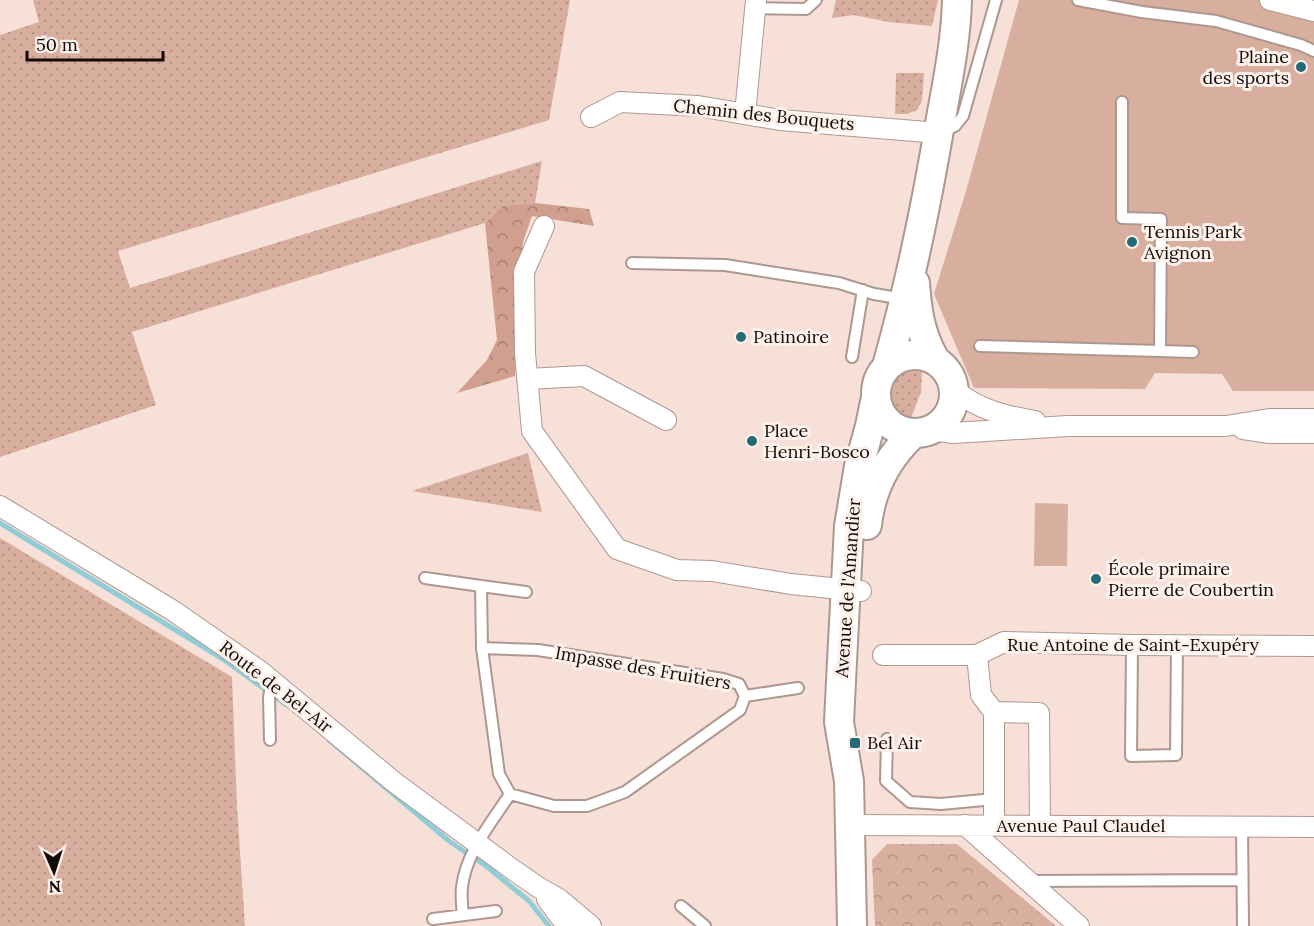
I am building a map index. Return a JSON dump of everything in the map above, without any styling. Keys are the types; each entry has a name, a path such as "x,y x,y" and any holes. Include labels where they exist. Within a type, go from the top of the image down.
{"main road":[{"path":"913,268 923,340 934,358 952,377 955,390 950,413 942,423 923,431 903,431 892,426 878,408 876,386 887,366 913,268 957,30 957,0"},
{"path":"957,30 968,0"},
{"path":"887,366 897,358 909,355 922,354 934,358"},
{"name":"Avenue de l'Amandier","path":"853,590 853,497 876,397"},
{"name":"Avenue de l'Amandier","path":"852,926 849,781 839,722 853,590 868,513 879,477 890,459 923,431"}],"street":[{"path":"1270,0 1314,11"},
{"path":"745,114 755,4"},
{"name":"Chemin des Bouquets","path":"591,117 620,102 698,106 780,120 939,133"},
{"path":"544,226 524,272 527,378 532,431 617,549 677,570 712,571 791,584 853,590"},
{"path":"527,378 584,376 666,420"},
{"path":"955,390 966,399 996,413 1068,426"},
{"path":"1226,426 1269,419 1314,419"},
{"path":"923,431 953,433 1068,426 1226,426 1270,433 1314,433"},
{"name":"Route de Bel-Air","path":"0,506 172,610 272,681 394,782 538,887 559,899 591,926"},
{"name":"Rue Antoine de Saint-Exupéry","path":"883,655 977,655 1004,642 1314,646"},
{"path":"977,655 981,695 994,712 994,825"},
{"path":"994,712 1039,713 1040,826"},
{"name":"Avenue Paul Claudel","path":"849,825 1314,827"},
{"path":"965,825 1079,926"},
{"name":"Route de Bel-Air","path":"538,887 567,926"}],"lane":[{"path":"755,4 806,9 816,0"},
{"path":"939,133 955,126 963,116 996,0"},
{"path":"1078,0 1142,12 1216,21 1314,51"},
{"path":"1122,102 1122,218 1161,219 1160,351"},
{"path":"632,263 725,265 839,283 904,299"},
{"path":"852,357 863,290"},
{"path":"980,346 1193,352"},
{"path":"426,578 526,592"},
{"path":"463,915 462,884 468,861 510,794 500,774 482,648 481,586"},
{"path":"1132,645 1131,756 1176,755 1177,645"},
{"name":"Impasse des Fruitiers","path":"482,648 538,650 723,679 739,684 745,696 740,710 625,792 587,806 554,806 510,794"},
{"path":"270,740 269,697 272,681"},
{"path":"745,696 798,688"},
{"path":"887,739 886,781 910,802 941,804 994,799"},
{"path":"1242,826 1242,926"},
{"path":"1027,881 1242,880"},
{"path":"681,906 705,926"},
{"path":"434,920 496,911"}],"green space":[{"path":"33,0 570,0 549,120 118,251 130,288 542,161 535,203 503,206 485,223 132,332 156,405 0,457 0,35 39,22"},
{"path":"836,0 938,0 932,26 889,22 854,15 832,18"},
{"name":"Tennis Park Avignon","path":"1019,0 1314,0 1314,391 1233,391 1222,374 1155,373 1145,389 974,388 934,294 966,191"},
{"path":"896,73 924,73 922,101 917,110 907,114 895,114"},
{"path":"535,203 589,209 594,226 532,216 523,242 515,376 457,393 487,360 497,340 485,223 503,206"},
{"path":"913,370 922,372 921,392 911,418 895,408 890,393 891,385 896,379 903,373"},
{"path":"528,453 542,512 412,491"},
{"path":"1035,503 1068,504 1067,566 1034,566"},
{"path":"0,538 232,677 245,926 0,926"},
{"path":"887,844 957,844 1056,926 875,926 872,860"}],"waterway":[{"path":"0,523 223,659 285,704"},
{"path":"329,740 449,841 486,866 529,901 549,926"}],"place":[{"name":"Plaine des sports","path":"1301,67"},
{"name":"Tennis Park Avignon","path":"1132,242"},
{"name":"Patinoire","path":"741,337"},
{"name":"Place Henri-Bosco","path":"752,441"},
{"name":"École primaire Pierre de Coubertin","path":"1096,579"},
{"name":"Bel Air","path":"855,743"}]}
